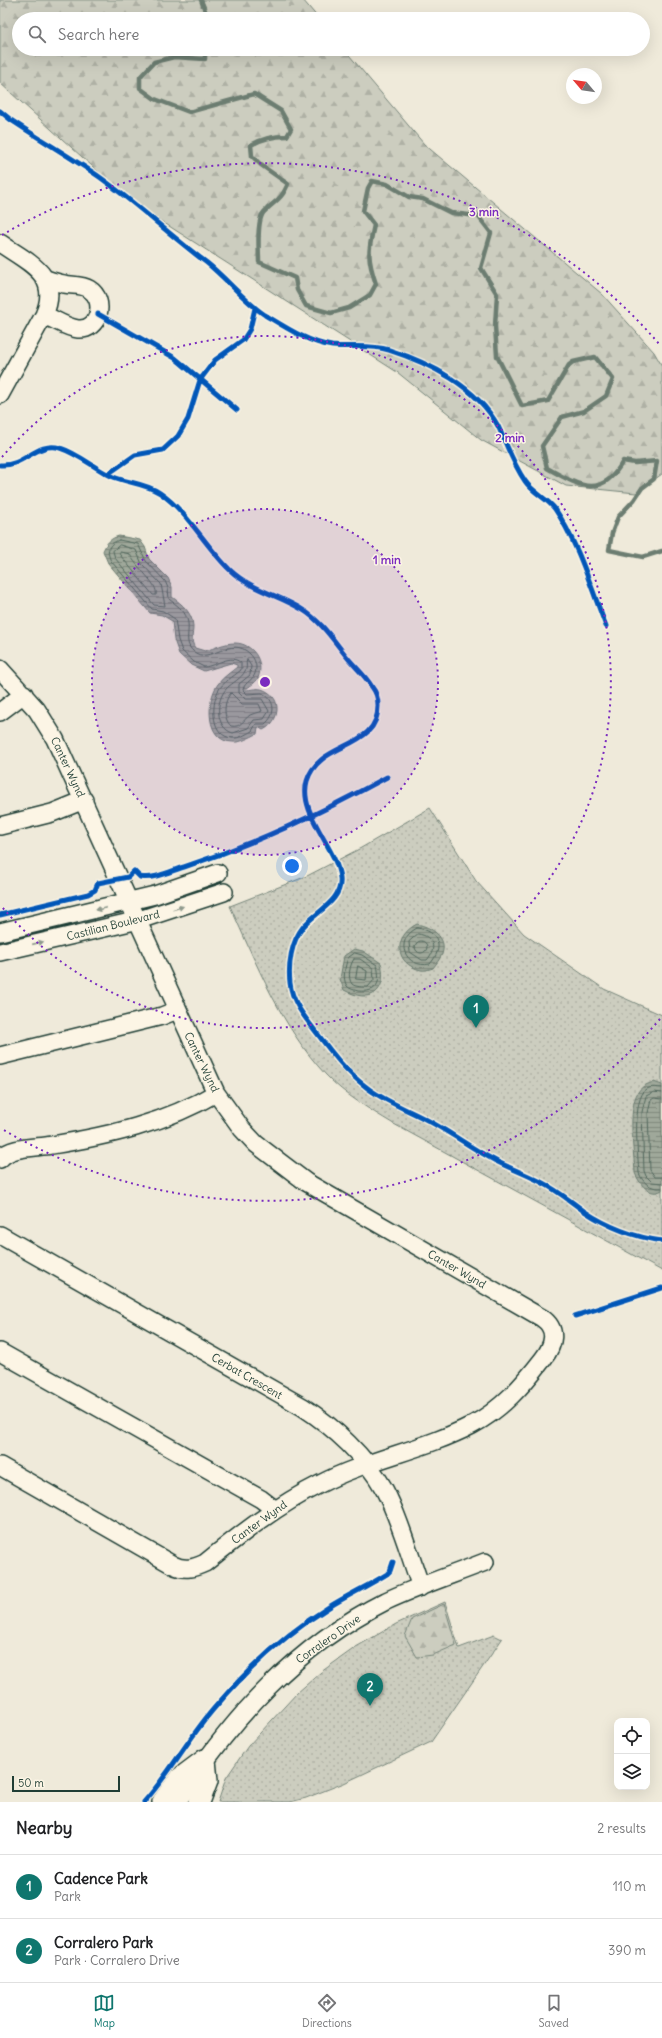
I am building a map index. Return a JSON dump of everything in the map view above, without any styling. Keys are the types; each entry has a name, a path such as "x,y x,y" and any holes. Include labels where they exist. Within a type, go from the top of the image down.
{"main road":[{"path":"164,1802 181,1778 205,1760"},
{"path":"199,1802 207,1781 205,1760"}],"street":[{"path":"0,243 38,270 46,279 50,288 47,307 0,394"},
{"path":"46,279 64,284 85,287 96,296 99,309 98,314 91,324 83,329 72,328 47,307"},
{"name":"Canter Wynd","path":"0,669 24,694 47,724 55,738 139,920 177,1010 216,1093 251,1139 288,1170 306,1182 542,1318 551,1325 553,1330 553,1340 545,1356 524,1384 488,1415 473,1425 447,1436 345,1472 321,1483 274,1509 205,1563 186,1569 178,1568 0,1466"},
{"path":"0,712 24,694"},
{"path":"0,826 52,813 84,800"},
{"name":"Castilian Boulevard","path":"0,932 130,902 168,891 218,873"},
{"name":"Castilian Boulevard","path":"0,952 139,920 224,892"},
{"path":"0,1056 162,1016 177,1010"},
{"path":"0,1159 12,1151 62,1144 165,1118 181,1112 216,1093"},
{"name":"Cerbat Crescent","path":"0,1234 316,1415 339,1435 367,1465 386,1495 421,1587"},
{"path":"0,1352 261,1499 274,1509"},
{"name":"Corralero Drive","path":"178,1802 205,1760 255,1699 298,1658 353,1619 387,1601 485,1562"}],"green space":[{"path":"0,0 303,0 313,12 12,12 12,56 350,56 424,144 602,294 654,352 662,366 662,474 636,493 566,486 481,440 397,372 133,203 0,83"},
{"path":"430,808 476,881 524,934 604,989 662,1015 662,1271 392,1123 341,1089 326,1075 310,1056 296,1037 271,995 230,906 307,876 361,848"},
{"path":"445,1602 459,1648 494,1635 502,1639 431,1742 344,1783 306,1798 290,1802 218,1802 226,1778 248,1746 297,1693 321,1672 356,1647 396,1624"},
{"path":"444,1604 456,1645 433,1655 417,1657 405,1636 412,1619"}],"water":[{"path":"119,536 140,540 145,547 149,559 168,578 172,587 172,597 189,613 193,622 192,640 195,648 205,651 235,643 247,646 256,654 260,665 260,672 257,680 245,690 262,689 274,698 277,704 276,716 269,726 263,730 258,727 257,734 239,742 224,740 217,735 210,719 211,700 218,684 237,667 237,665 231,663 204,671 191,665 179,654 174,640 172,621 162,615 150,613 108,563 103,551 109,541"},
{"path":"417,924 433,930 443,943 440,958 433,968 427,970 412,967 402,956 400,949 404,935 409,929"},
{"path":"354,949 363,951 381,963 382,982 375,993 369,996 353,994 344,990 340,979 344,956"},
{"path":"654,1082 662,1085 662,1190 658,1192 649,1191 642,1185 635,1173 632,1120 633,1109 638,1092 641,1088"}],"waterway":[{"path":"201,0 206,12"},
{"path":"205,56 205,59 174,57 154,62 140,77 140,88 155,99 189,112 254,94 281,111 291,129 287,136 268,138 251,145 252,156 261,165 288,184 280,197 261,216 258,236 259,262 295,278 297,290 306,306 331,313 349,308 370,295 376,284 369,255 374,225 363,211 368,188 372,181 387,184 409,197 423,199 451,213 478,216 491,233 481,268 497,294 495,326 497,356 522,406 548,401 569,365 573,362 595,357 613,379 606,396 584,411 562,417 542,446 547,468 569,480 588,486 597,485 606,481 615,473 623,461 635,463 657,461 654,479 642,488 634,500 618,517 612,533 609,550 643,557 662,551"}],"cycle path":[{"path":"0,111 11,120 115,188 214,269 243,297 265,315 297,334 315,342 332,346 382,348 405,355 436,369 465,388 489,412 498,426 525,481 532,489 552,505 563,522 584,566 606,626"},
{"path":"108,474 135,455 163,450 178,436 188,419 200,380 215,360 243,340 250,329 255,308"},
{"path":"98,314 175,358 237,410"},
{"path":"0,465 9,465 44,448 60,448 74,454 111,476 142,485 160,493 188,519 212,551 230,570 247,583 294,605 310,615 327,632 364,675 376,693 378,705 376,720 369,731 323,758 314,768 307,781 306,793 308,806 312,818 337,866 340,886 333,900 303,927 293,947 290,961 290,983 291,990 298,1007 337,1059 357,1080 372,1091 436,1125 494,1160 547,1185 602,1222 631,1234 662,1241"},
{"path":"0,915 88,894 95,890 98,883 128,877 134,871 140,877 151,877 162,875 211,858 287,827 387,777"},
{"path":"575,1316 662,1288"},
{"path":"144,1802 207,1717 229,1691 255,1665 313,1617 387,1574 390,1571 393,1562"}],"place":[{"name":"Cadence Park","path":"476,1028"},
{"name":"Corralero Park","path":"370,1706"}]}
